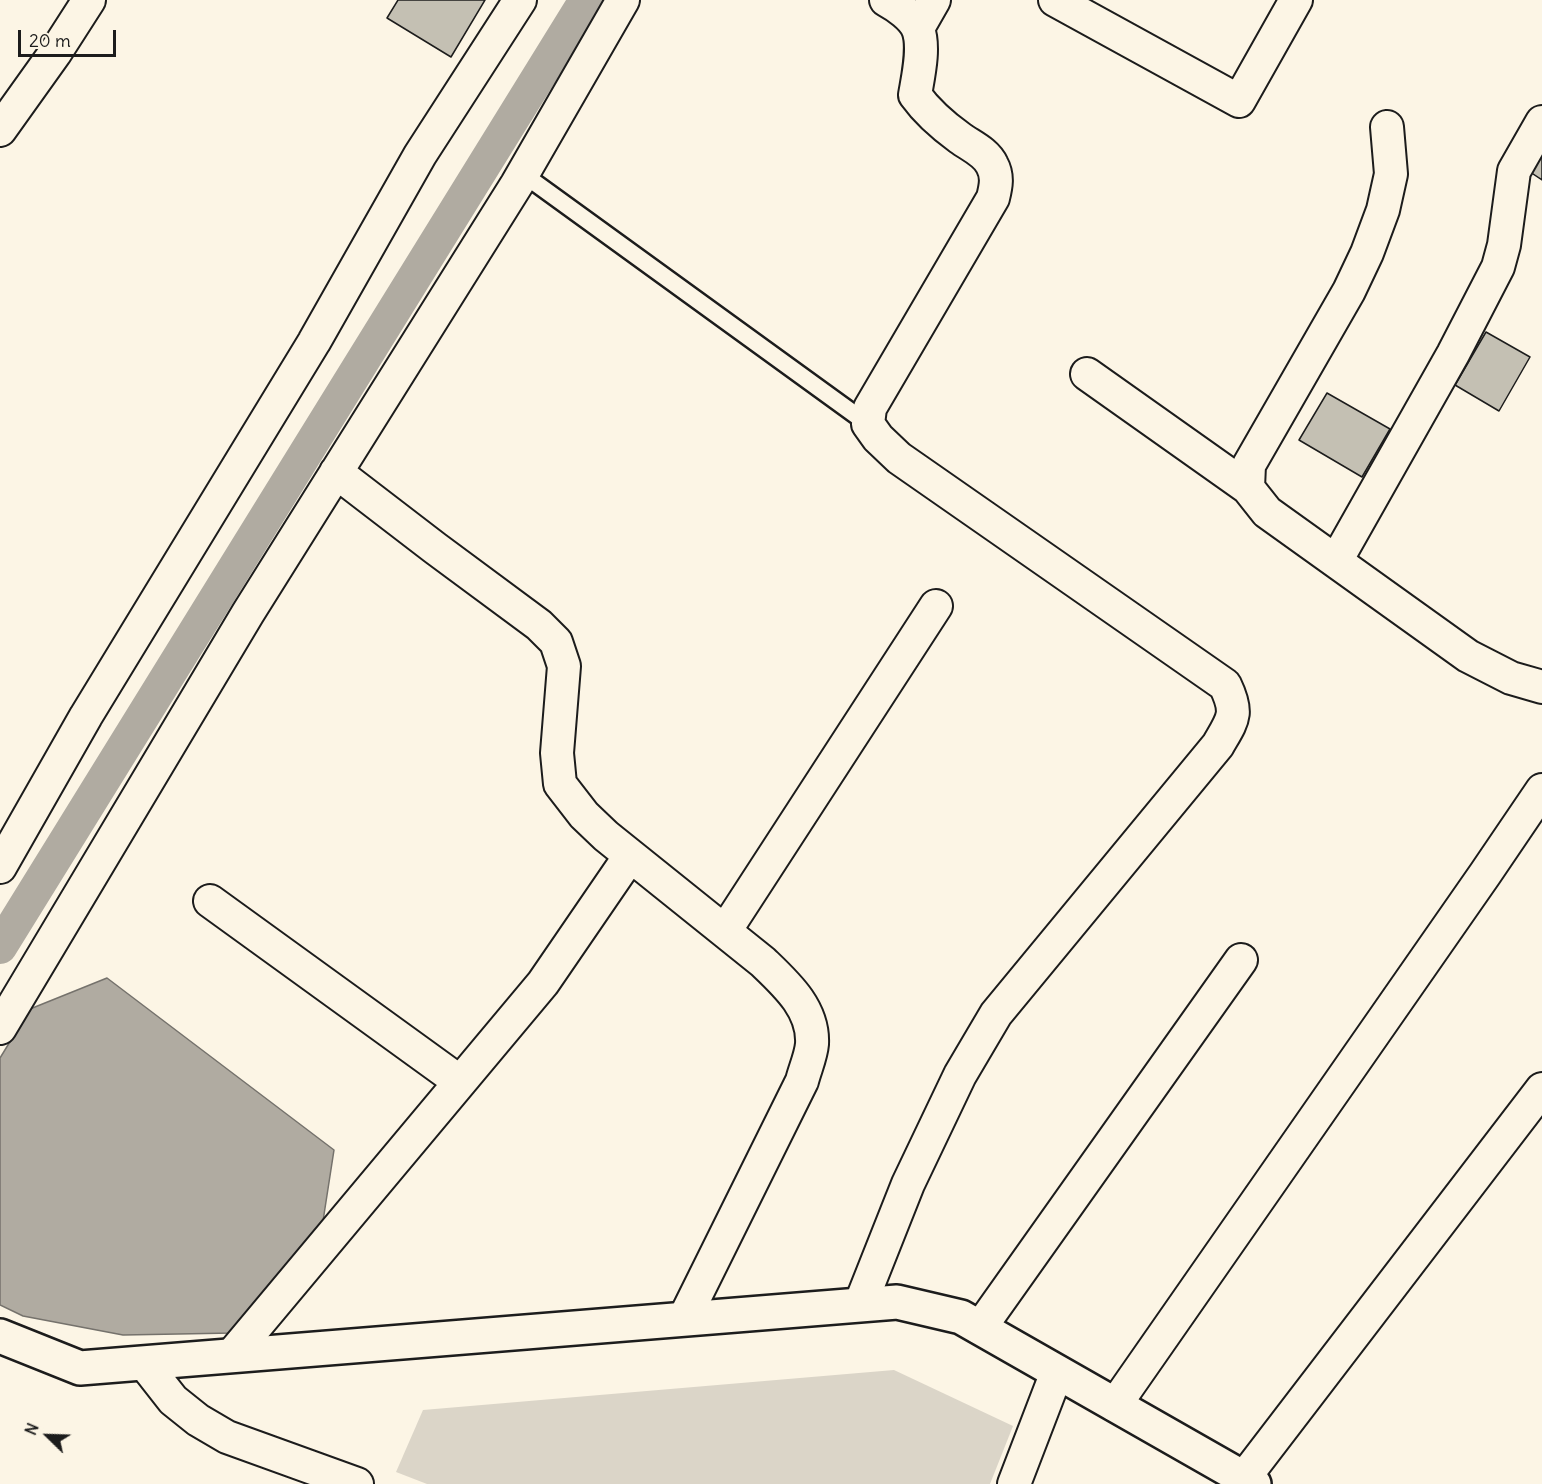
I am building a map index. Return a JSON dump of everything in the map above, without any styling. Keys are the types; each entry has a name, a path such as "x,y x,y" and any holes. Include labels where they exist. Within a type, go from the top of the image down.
{"main road":[{"path":"0,1336 80,1368 897,1302 961,1317 1249,1481"}],"street":[{"path":"3,119 50,61 89,0"},
{"path":"0,867 86,716 319,333 420,155 520,0"},
{"path":"0,1028 242,623 523,174 624,0"},
{"path":"860,1305 908,1184 960,1075 996,1014 1218,745 1234,718 1230,696 1225,685 899,458 878,438 868,424 870,408 993,198 997,183 992,165 980,150 961,139 928,113 915,95 921,54 918,28 906,14 886,0"},
{"path":"918,28 934,0"},
{"path":"1055,0 1239,101 1296,0"},
{"path":"1336,561 1453,354 1498,267 1504,245 1514,171 1542,122"},
{"path":"1248,488 1249,465 1349,291 1367,253 1383,210 1390,174 1387,127"},
{"path":"1088,374 1248,488 1267,513 1468,656 1511,678 1542,687"},
{"path":"336,472 539,625 556,642 564,666 557,753 560,784 584,815 606,836 763,962 787,985 807,1012 812,1044 802,1081 684,1319"},
{"path":"725,931 936,606"},
{"path":"1115,1405 1542,790"},
{"path":"231,1356 543,983 630,856"},
{"path":"210,902 460,1082"},
{"path":"980,1328 1241,960"},
{"path":"1249,1481 1542,1089"},
{"path":"144,1363 173,1400 198,1420 227,1437 357,1484"},
{"path":"1014,1484 1057,1372"}],"lane":[{"path":"523,174 868,424"}],"shaded area":[{"path":"107,978 334,1150 323,1221 233,1333 123,1335 23,1316 0,1305 0,1058 30,1009"},
{"path":"894,1370 1013,1426 990,1484 427,1484 396,1472 423,1410"}],"building":[{"path":"398,0 485,0 451,57 387,18"},
{"path":"1542,141 1542,180 1524,168"},
{"path":"1486,332 1530,357 1499,411 1455,385"},
{"path":"1327,393 1390,429 1362,477 1299,440"}],"waterway":[{"path":"0,947 586,0"}]}
